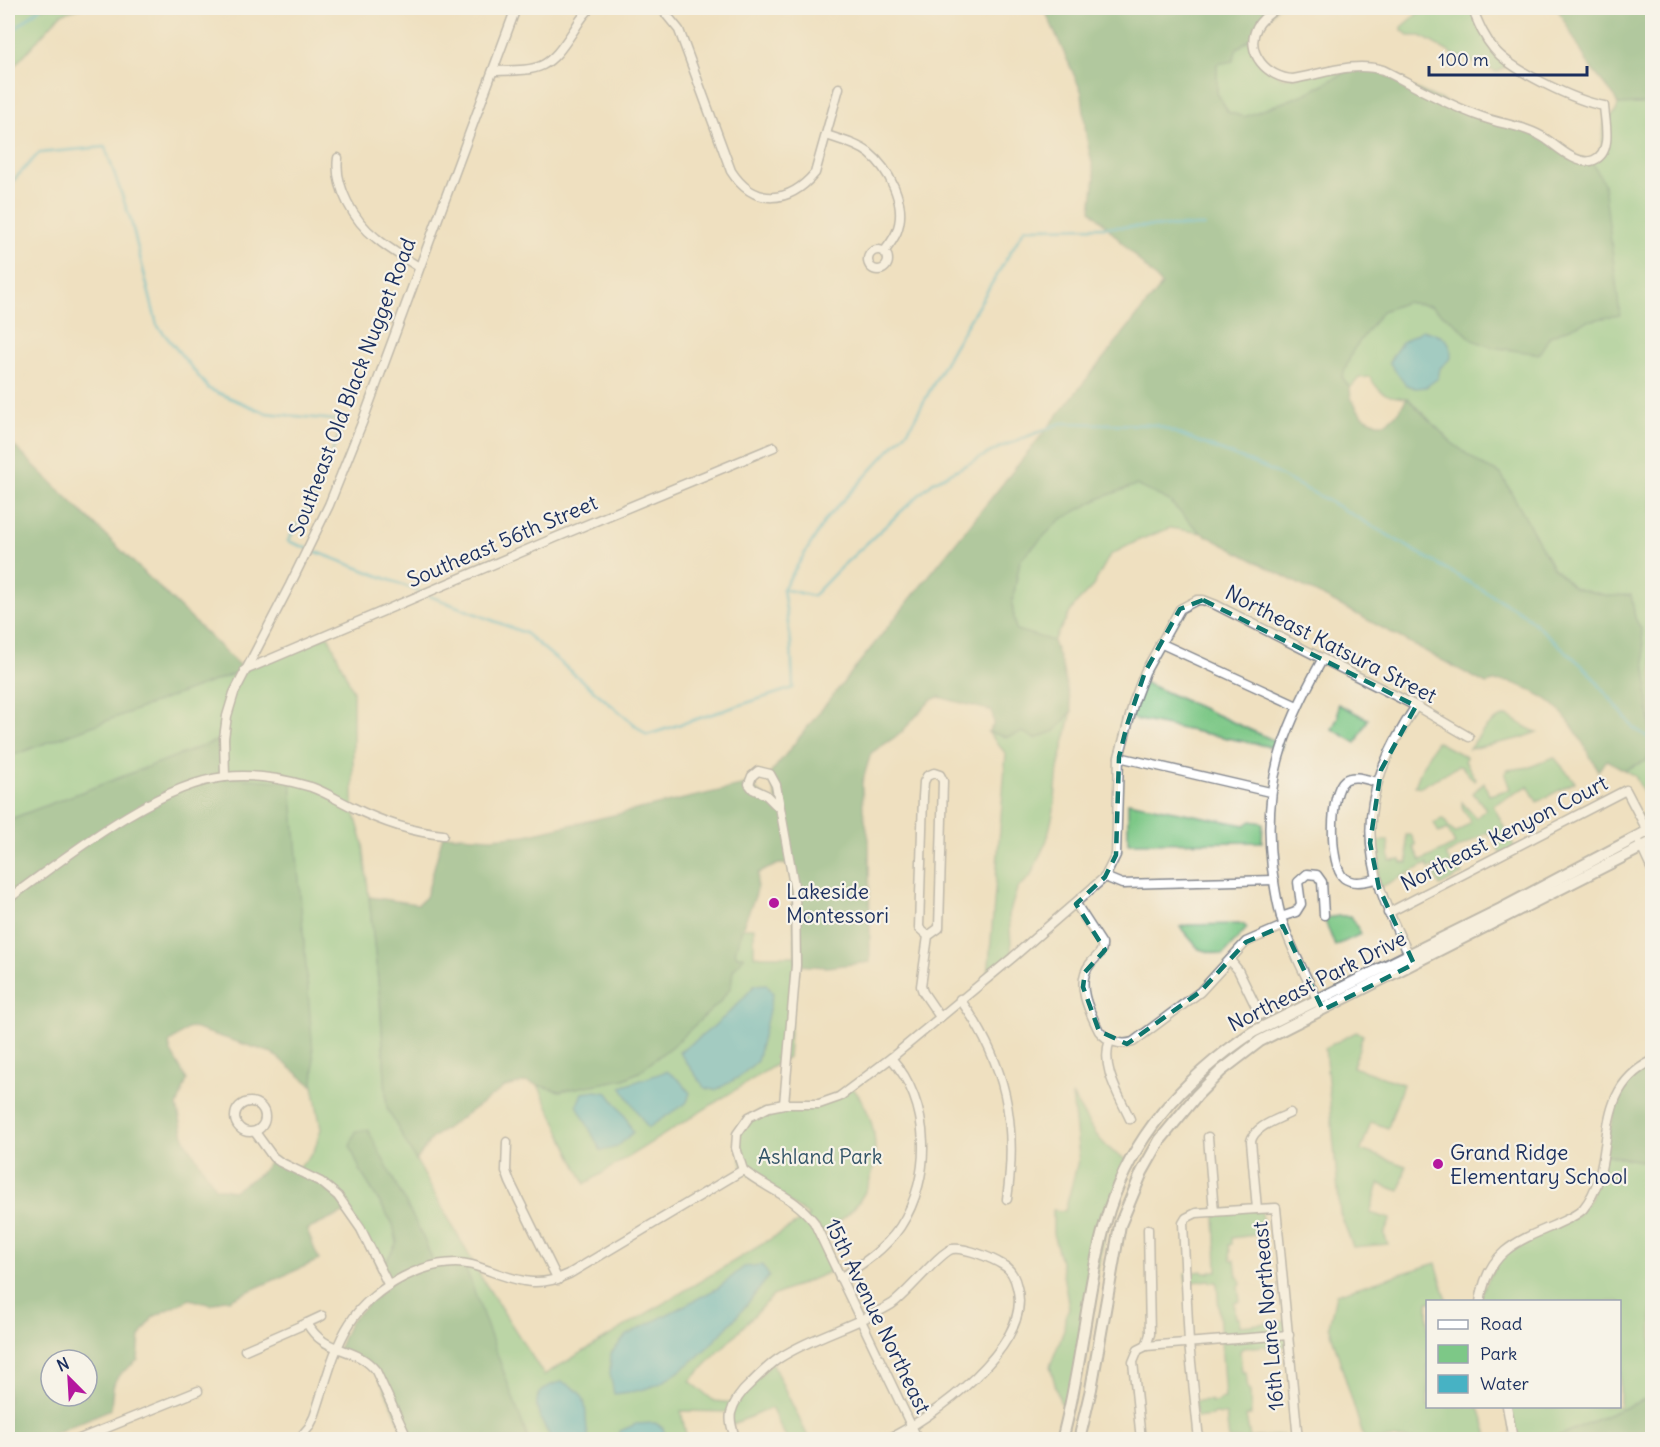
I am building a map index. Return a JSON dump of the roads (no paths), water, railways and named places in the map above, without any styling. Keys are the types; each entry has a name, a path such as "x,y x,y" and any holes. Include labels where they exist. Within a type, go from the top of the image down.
{"street":[{"name":"Southeast Old Black Nugget Road","path":"225,777 224,738 227,716 234,693 325,514 362,423 516,8"},
{"path":"493,71 524,70 544,65 555,56 582,16 591,8"},
{"path":"661,8 679,30 731,171 745,188 769,197 795,192 806,184 815,173 839,88"},
{"path":"1277,8 1268,14 1256,28 1254,45 1264,69 1283,78 1293,79 1356,67 1372,66 1383,69 1464,110 1483,118 1528,129 1583,161 1595,160 1604,151 1606,139 1604,106 1588,102 1513,66 1494,50 1472,8"},
{"path":"826,135 870,154 883,167 892,183 898,201 900,218 898,230 884,252"},
{"path":"338,158 337,179 341,190 362,222 374,237 419,267"},
{"name":"Southeast 56th Street","path":"244,670 774,447"},
{"name":"Northeast Katsura Street","path":"743,1170 736,1148 738,1134 749,1117 759,1111 784,1104 812,1105 839,1097 891,1058 1076,904 1105,877 1116,855 1119,758 1134,701 1145,672 1180,609 1192,602 1203,600 1416,706 1469,737"},
{"path":"1160,643 1297,706"},
{"path":"1320,1005 1282,921 1274,880 1269,832 1270,792 1282,744 1297,706 1322,660"},
{"path":"1412,959 1388,913 1376,879 1371,858 1370,835 1377,782 1389,750 1416,706"},
{"path":"1119,758 1270,792"},
{"path":"928,936 919,928 922,797 924,782 927,776 934,773 939,775 943,781 939,928 928,936 921,986 940,1017"},
{"path":"8,899 100,834 141,809 181,789 225,777 270,778 314,788 353,808 397,825 443,835"},
{"path":"1376,879 1346,880 1338,872 1335,863 1333,830 1338,788 1344,781 1351,777 1377,782"},
{"name":"Northeast Kenyon Court","path":"1388,913 1626,790 1651,834"},
{"path":"779,808 795,891 796,943 784,1104"},
{"name":"Northeast Park Drive","path":"1079,1440 1091,1389 1120,1225 1142,1172 1160,1140 1176,1119 1221,1071 1260,1041 1320,1005 1640,843 1651,834"},
{"path":"1640,843 1653,870"},
{"path":"1076,904 1102,944 1100,953 1085,972 1083,987 1095,1023 1103,1036 1127,1044 1133,1042 1200,992 1251,938 1296,912 1301,904 1298,882 1307,874 1317,875 1322,882 1324,915"},
{"path":"1105,877 1122,884 1274,880"},
{"path":"1230,960 1238,970 1260,1015"},
{"path":"960,999 983,1034 1001,1076 1008,1104 1012,1164 1007,1199"},
{"name":"Northeast Park Drive","path":"1062,1440 1110,1209 1136,1154 1166,1107 1200,1071 1224,1051 1253,1032 1320,1005"},
{"path":"1110,1040 1106,1050 1106,1062 1130,1119"},
{"path":"840,1278 869,1260 899,1229 910,1210 920,1182 922,1162 920,1119 912,1092 891,1058"},
{"path":"1480,1300 1486,1276 1502,1253 1513,1243 1576,1215 1590,1199 1602,1163 1610,1112 1614,1101 1621,1086 1653,1061"},
{"path":"1200,1440 1189,1343 1183,1224 1190,1215 1257,1209 1251,1141 1253,1134 1290,1113"},
{"path":"255,1132 273,1157 321,1182 338,1196 350,1210 361,1229 388,1286"},
{"path":"1208,1137 1214,1212"},
{"path":"507,1142 506,1171 510,1182 558,1280"},
{"path":"298,1440 314,1417 347,1327 358,1312 388,1286 422,1268 461,1262 520,1282 537,1283 558,1280 743,1170"},
{"name":"15th Avenue Northeast","path":"743,1170 797,1203 814,1222 918,1440"},
{"name":"16th Lane Northeast","path":"1257,1209 1276,1208 1298,1440"},
{"path":"1146,1346 1150,1334 1149,1229"},
{"path":"736,1440 731,1412 739,1395 777,1359 894,1302 917,1282 945,1252 953,1249 994,1258 1008,1267 1015,1279 1019,1295 1018,1312 1002,1348 987,1367 961,1390 911,1426 886,1440"},
{"path":"245,1350 322,1316"},
{"path":"307,1323 316,1337 338,1349 354,1353 370,1363 376,1371 408,1440"},
{"path":"1141,1440 1133,1362 1135,1353 1146,1346 1289,1335"},
{"path":"77,1440 198,1391"},
{"path":"1507,1408 1514,1440"}],"water":[{"path":"1422,330 1444,338 1449,345 1451,358 1440,368 1438,378 1426,387 1415,388 1405,384 1389,362 1401,343"},
{"path":"766,984 773,993 757,1061 739,1077 716,1090 705,1088 679,1052 720,1022 755,985"},
{"path":"667,1071 690,1093 687,1102 648,1128 621,1087"},
{"path":"596,1091 608,1093 625,1116 633,1132 617,1147 601,1151 577,1105 582,1093"},
{"path":"762,1265 769,1276 735,1319 707,1348 678,1372 652,1387 614,1394 610,1373 611,1353 627,1335 718,1288 744,1267"},
{"path":"562,1382 573,1387 583,1399 589,1439 552,1439 542,1422 538,1413 538,1397 550,1386"},
{"path":"655,1423 663,1428 666,1439 619,1439 620,1431 636,1424"}],"waterway":[{"path":"8,35 40,8"},
{"path":"8,186 39,153 105,147 131,221 157,325 209,389 266,413 345,421 311,501 288,541 421,592"},
{"path":"427,595 525,633 647,735 793,688 791,643 783,589 826,519 909,429 953,348 1025,228 1204,226"},
{"path":"783,589 813,596 933,482 1001,447 1061,423 1156,425 1268,469 1327,500 1524,614 1587,670 1634,728 1652,740"}],"place":[{"name":"Lakeside Montessori","path":"774,903"},
{"name":"Grand Ridge Elementary School","path":"1438,1164"}],"park label":[{"name":"Ashland Park","path":"820,1156"}]}
